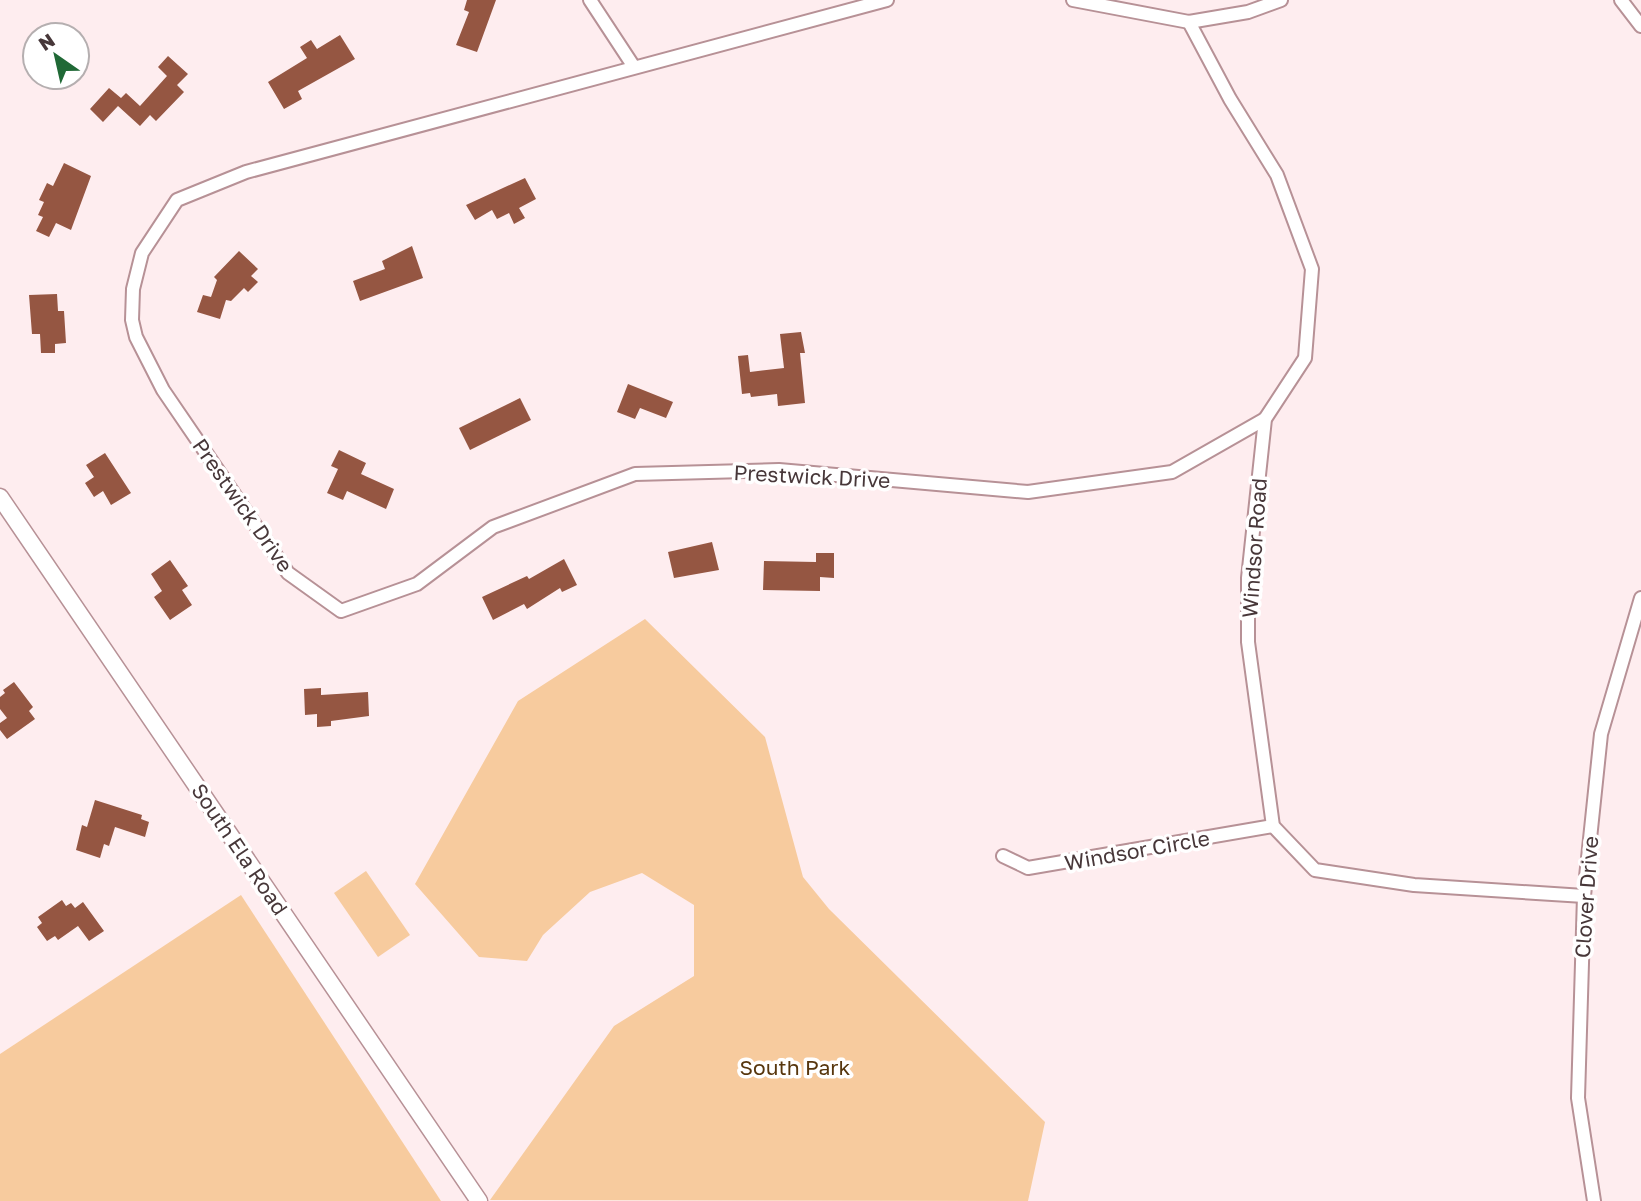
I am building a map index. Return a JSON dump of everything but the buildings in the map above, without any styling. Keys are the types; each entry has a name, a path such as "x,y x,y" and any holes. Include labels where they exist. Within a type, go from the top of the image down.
{"main road":[{"name":"South Ela Road","path":"0,497 479,1201"}],"street":[{"path":"590,0 634,67 887,0"},
{"path":"1073,0 1189,22 1248,12 1281,0"},
{"path":"1621,0 1641,26"},
{"name":"Windsor Road","path":"1189,22 1230,99 1277,175 1312,269 1305,358 1265,419 1248,578 1248,642 1273,826"},
{"name":"Prestwick Drive","path":"634,67 246,172 177,200 142,253 133,289 132,320 136,337 163,390 288,573 341,611 417,584 493,527 635,474 779,470 1028,492 1172,472 1265,419"},
{"name":"Clover Drive","path":"1594,1201 1578,1098 1584,896 1601,734 1641,598"},
{"path":"1273,826 1315,870 1414,885 1584,896"},
{"name":"Windsor Circle","path":"1003,856 1028,868 1273,826"}],"green space":[{"name":"South Park","path":"645,619 765,737 803,877 829,909 1045,1122 1028,1201 490,1200 614,1026 694,976 694,905 642,873 590,892 543,935 527,961 479,957 415,884 518,701"},
{"path":"366,871 410,935 378,957 334,893"},
{"path":"241,895 441,1201 0,1201 0,1054"}]}
